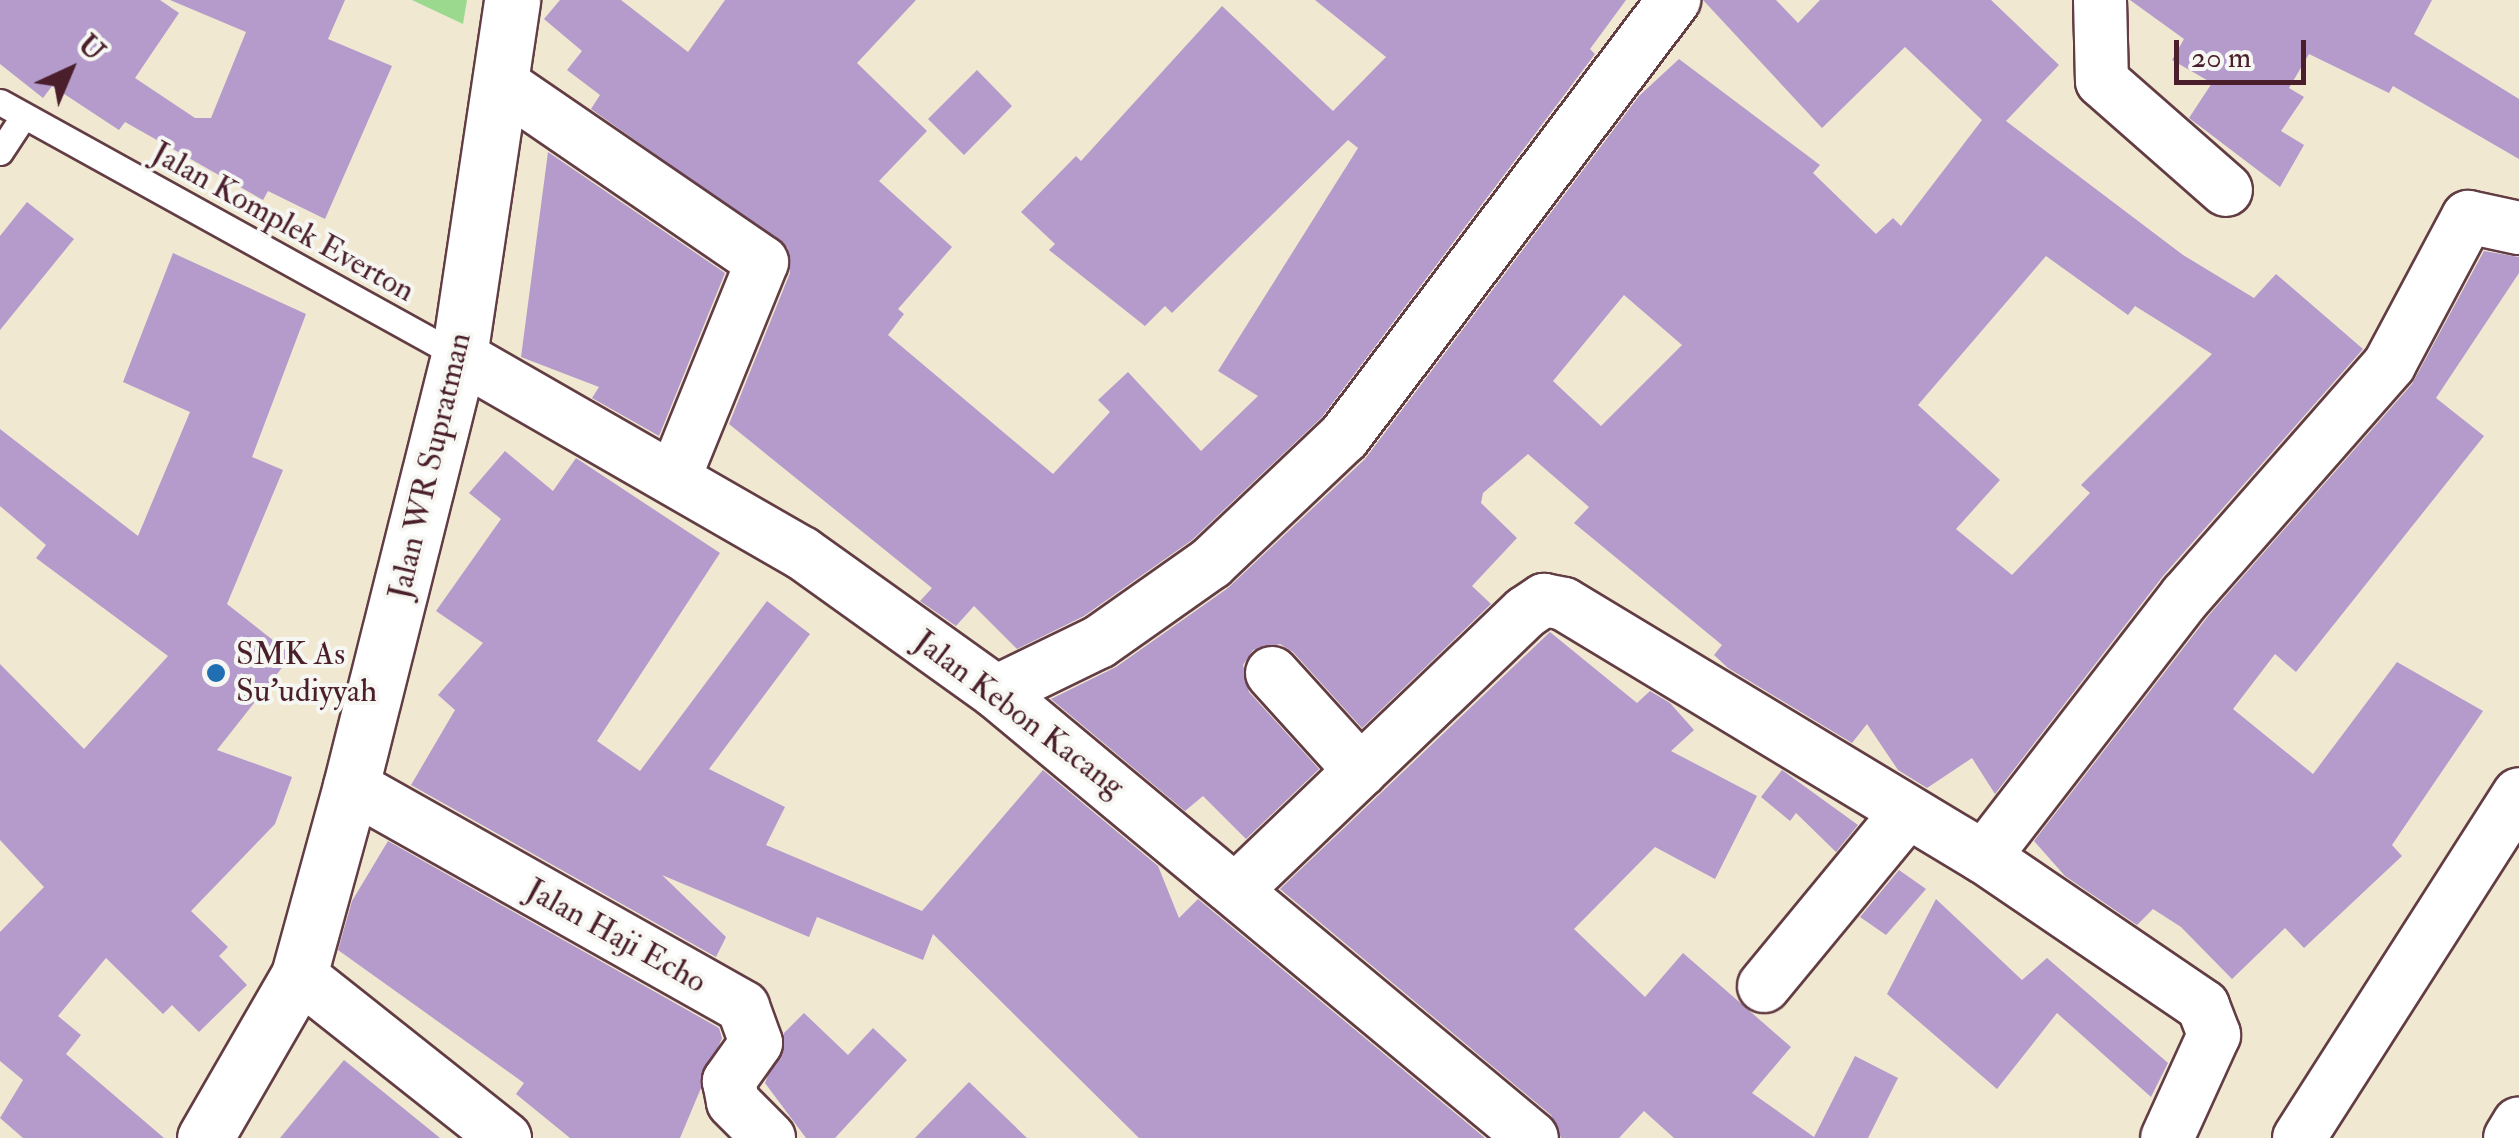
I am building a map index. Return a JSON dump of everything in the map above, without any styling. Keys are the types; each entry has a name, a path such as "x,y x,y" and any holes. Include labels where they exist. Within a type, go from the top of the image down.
{"main road":[{"name":"Jalan WR Supratman","path":"205,1138 299,975 351,786 459,356 512,0"}],"street":[{"path":"996,692 1099,642 1211,563 1344,437 1674,0"},
{"path":"2100,0 2102,81 2226,190"},
{"path":"502,84 762,262 674,478"},
{"path":"1984,857 2186,596 2389,365 2468,216 2519,228"},
{"name":"Jalan Kebon Kacang","path":"459,356 802,553 996,692 1239,887 1532,1138"},
{"path":"1239,887 1544,600 1984,857 2216,1022 2167,1138"},
{"path":"1272,673 1360,771"},
{"name":"Jalan Haji Echo","path":"351,786 743,1008 756,1043 729,1081 732,1102 769,1138"},
{"path":"2299,1138 2519,794"},
{"path":"1764,986 1906,814"},
{"path":"299,975 504,1138"},
{"path":"2510,1138 2519,1123"}],"lane":[{"name":"Jalan Komplek Everton","path":"0,102 459,356"},
{"path":"0,152 23,117"}],"green space":[{"path":"412,0 467,0 463,24"}],"building":[{"path":"0,0 160,0 179,13 135,78 195,118 211,118 246,32 170,0 345,0 328,39 392,66 325,219 268,191 263,200 125,122 119,130 52,86 43,98 0,64"},
{"path":"560,0 621,0 688,52 725,0 916,0 857,63 927,131 879,181 952,247 898,309 904,314 888,335 1053,474 1110,412 1098,400 1128,372 1201,451 1258,396 1218,371 1358,148 1348,140 1172,313 1165,306 1145,326 1049,250 1055,244 1021,212 1076,156 1081,161 1222,6 1333,111 1386,57 1315,0 1626,0 1590,49 1595,54 1322,417 1192,540 1084,616 1017,649 974,606 956,626 920,601 932,588 729,424 790,273 788,248 591,109 600,95 567,70 582,51 544,19"},
{"path":"1703,0 1776,0 1798,23 1820,0 1991,0 2059,65 2006,121 2183,255 2254,298 2276,274 2363,349 2163,576 1995,794 1972,758 1927,788 1898,770 1867,724 1852,743 1728,668 1714,655 1722,645 1574,523 1589,507 1528,454 1483,493 1481,503 1517,538 1472,586 1491,604 1362,728 1293,652 1280,644 1253,650 1243,665 1249,692 1319,769 1246,839 1203,796 1185,811 1051,699 1116,667 1228,588 1365,459 1639,96 1679,59 1820,165 1813,173 1876,234 1893,218 1901,226 1982,120 1905,47 1822,128","holes":["2046,256 2128,315 2135,306 2212,354 2081,485 2090,493 2012,575 1956,529 2000,480 1918,405","1624,295 1682,345 1601,426 1553,381"]},
{"path":"2130,0 2432,0 2414,34 2519,99 2519,159 2393,86 2389,93 2309,54 2289,88 2304,97 2281,131 2304,145 2280,187 2189,118 2212,83 2172,60 2184,39"},
{"path":"977,70 1012,106 964,155 928,119"},
{"path":"548,152 725,273 659,436 592,398 599,387 521,357"},
{"path":"27,202 74,239 0,330 0,236"},
{"path":"2484,251 2519,257 2519,273 2436,398 2484,436 2296,672 2275,654 2233,709 2313,774 2397,662 2483,711 2392,845 2402,856 2304,948 2285,928 2232,979 2181,927 2153,909 2137,925 2065,876 2034,841 2209,615 2412,384"},
{"path":"173,253 306,314 252,457 283,470 227,604 292,655 217,750 292,777 275,824 191,911 228,947 219,956 247,985 199,1032 172,1005 163,1014 106,958 58,1016 81,1035 66,1054 164,1138 23,1138 0,1118 23,1080 0,1061 0,932 44,887 0,840 0,664 84,749 168,656 36,558 46,545 0,506 0,429 138,536 190,412 123,382"},
{"path":"505,451 553,491 576,458 720,553 597,741 640,771 767,601 810,634 709,769 785,807 766,845 922,911 1043,770 1158,866 1179,918 1198,899 1485,1138 1139,1138 933,934 923,960 817,917 809,937 662,875 726,937 716,957 411,785 455,710 438,695 483,643 436,611 501,519 469,493"},
{"path":"1550,632 1637,703 1650,691 1670,703 1694,730 1671,751 1757,796 1715,879 1655,847 1574,929 1645,997 1683,953 1791,1047 1752,1093 1814,1137 1855,1056 1898,1078 1868,1138 1674,1138 1644,1111 1619,1138 1561,1138 1551,1115 1280,889"},
{"path":"1782,770 1858,825 1836,852 1796,813 1790,821 1761,797"},
{"path":"388,841 719,1028 722,1038 680,1138 570,1138 516,1094 524,1083 338,950 352,901"},
{"path":"1899,870 1926,889 1886,935 1860,917"},
{"path":"1936,899 2022,980 2047,958 2168,1063 2151,1097 2057,1013 1997,1089 1887,994"},
{"path":"804,1013 848,1055 873,1028 907,1060 835,1138 806,1138 765,1083 784,1033"},
{"path":"344,1060 440,1138 280,1138"},
{"path":"969,1082 1027,1138 915,1138"}],"place":[{"name":"SMK As Su'udiyyah","path":"216,673"}]}
